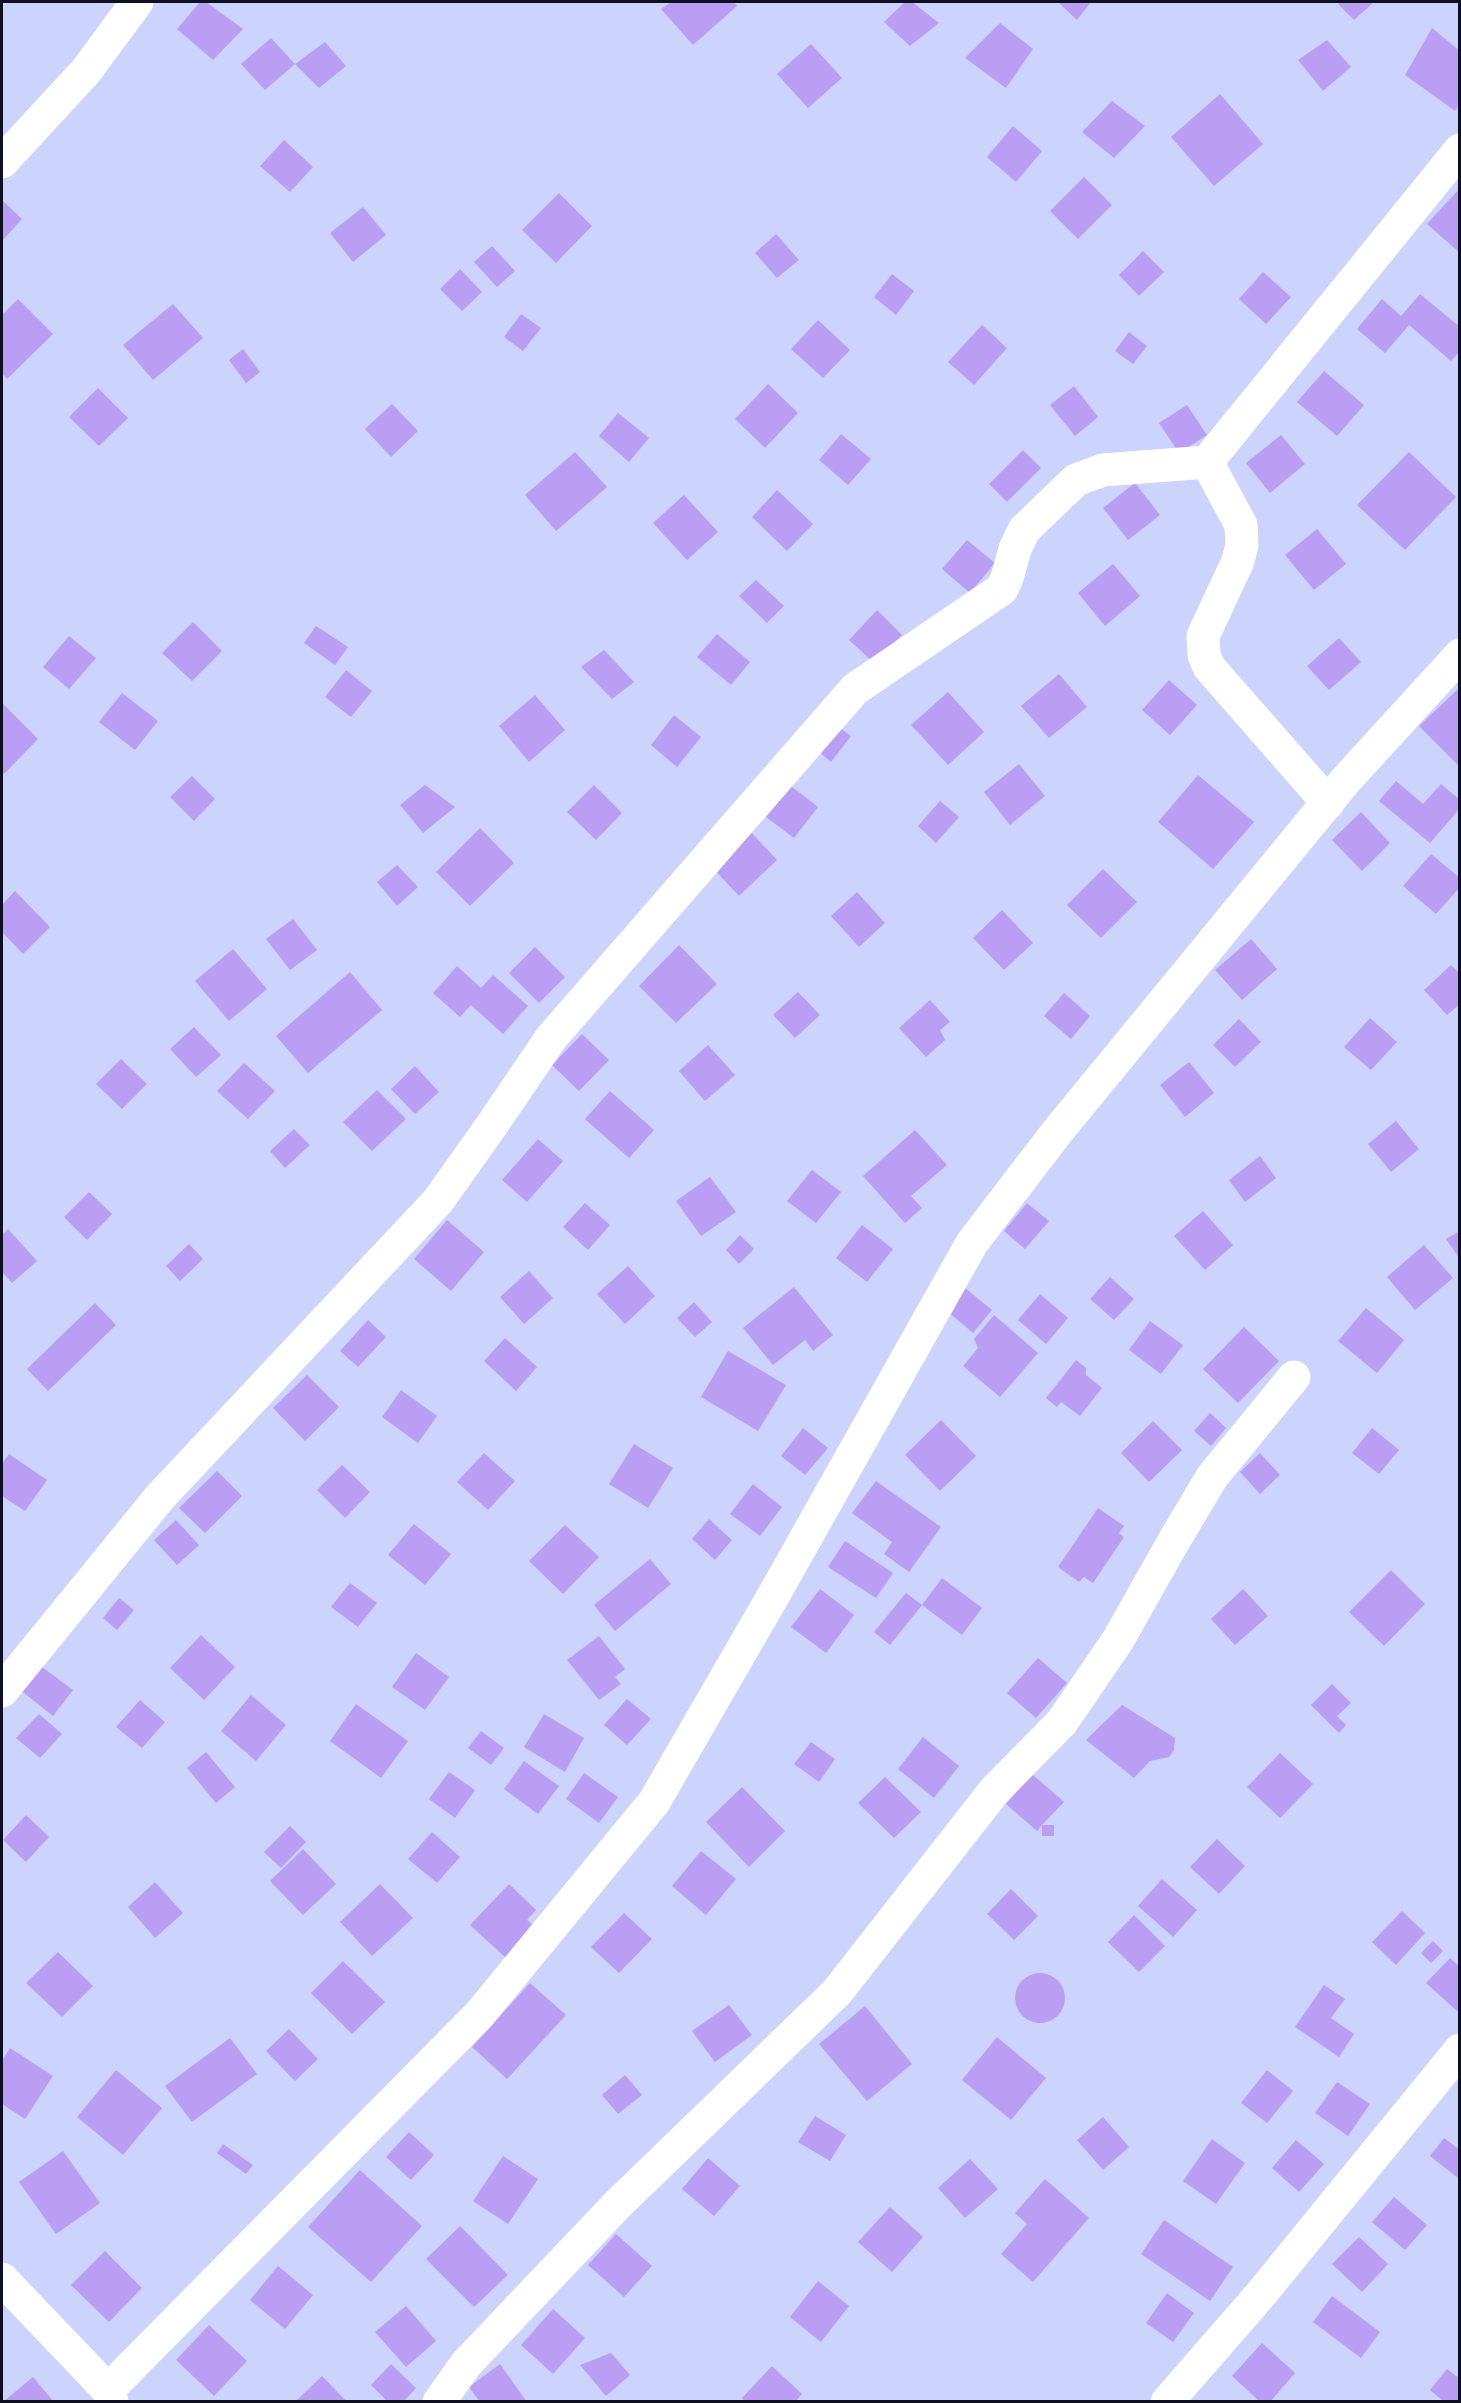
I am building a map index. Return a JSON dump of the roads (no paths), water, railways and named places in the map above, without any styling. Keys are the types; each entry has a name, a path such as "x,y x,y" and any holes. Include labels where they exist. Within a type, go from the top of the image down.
{"street":[{"path":"2,162 86,71 137,2"},
{"path":"2,1691 160,1497 438,1201 551,1038 855,689 1002,589 1024,530 1076,480 1103,470 1207,462 1460,150"},
{"path":"1207,462 1241,525 1242,545 1238,561 1203,636 1204,655 1209,667 1328,803"},
{"path":"2,2279 110,2396 479,2014 654,1802 972,1243 1057,1132 1345,781 1460,655"},
{"path":"439,2402 466,2364 617,2205 837,1992 995,1790 1062,1722 1118,1640 1212,1477 1294,1377"},
{"path":"1167,2402 1261,2294 1460,2050"}]}
